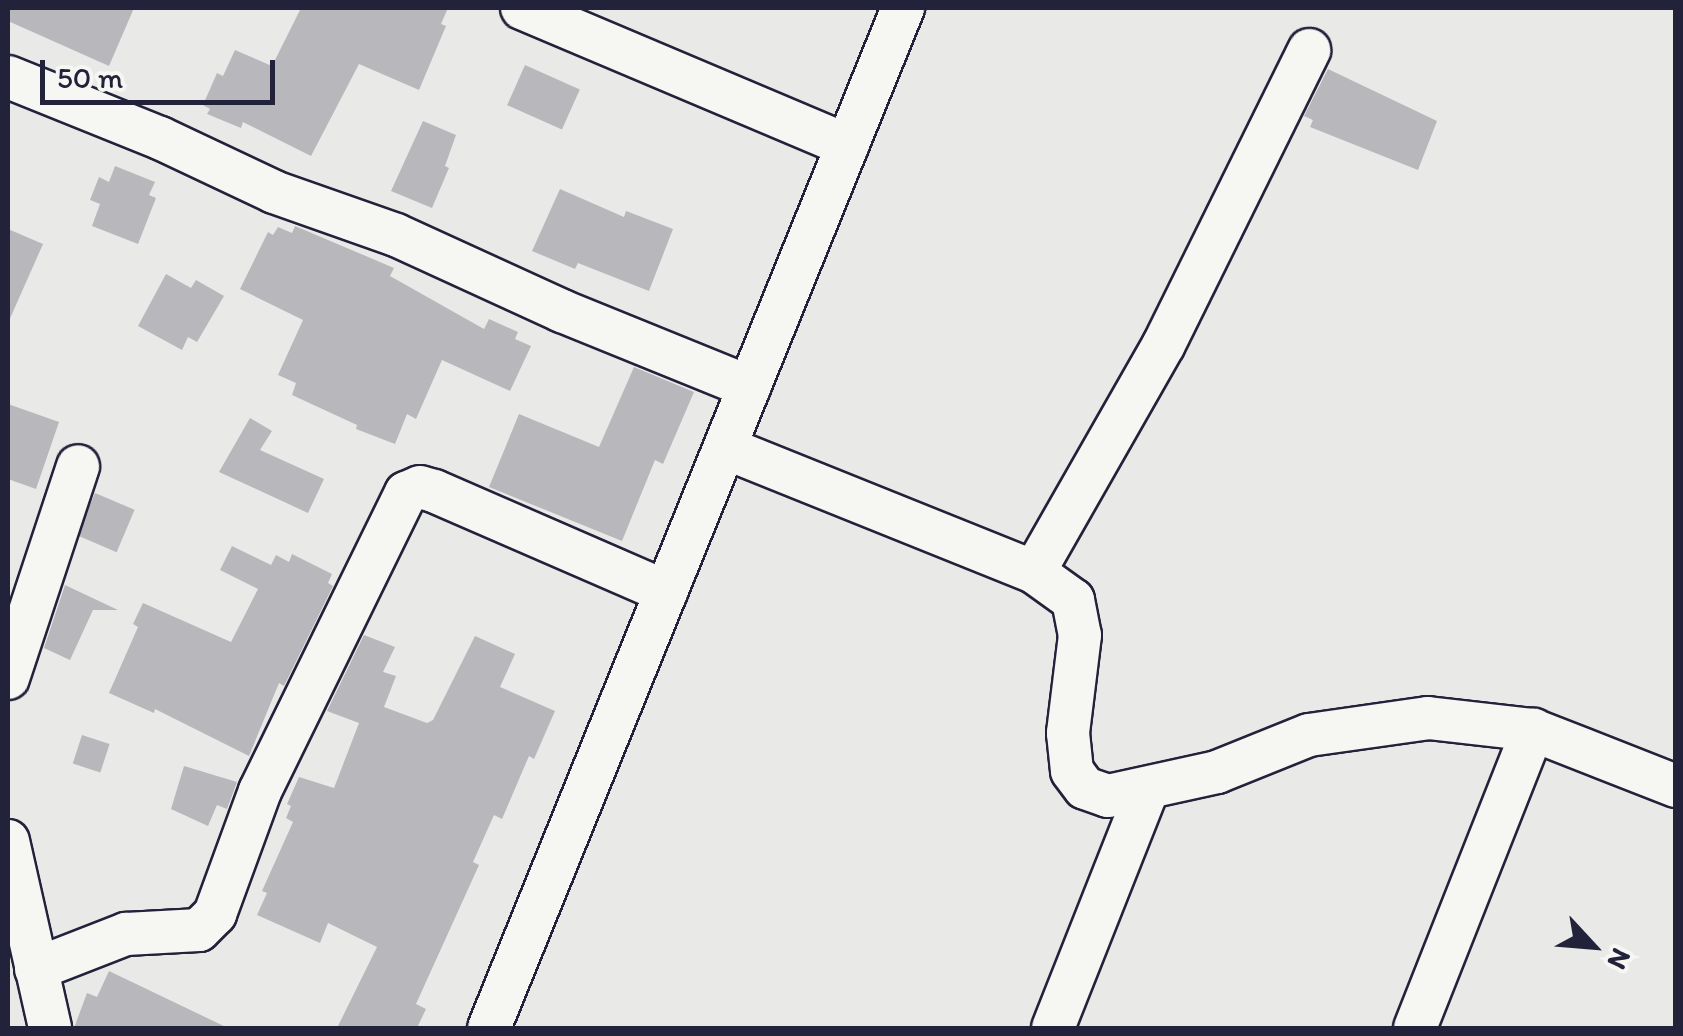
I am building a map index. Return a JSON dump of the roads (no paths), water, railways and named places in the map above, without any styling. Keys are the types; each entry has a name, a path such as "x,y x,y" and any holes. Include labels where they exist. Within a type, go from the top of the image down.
{"street":[{"path":"522,8 848,145"},
{"path":"488,1028 903,8"},
{"path":"1034,572 1164,344 1309,50"},
{"path":"8,77 160,138 274,192 396,235 562,311 749,387"},
{"path":"726,448 1034,572 1073,600 1080,635 1068,732 1072,772 1086,788 1108,796 1217,772 1309,735 1428,718 1533,730 1676,786"},
{"path":"8,678 78,466"},
{"path":"36,969 126,934 199,930 215,914 260,791 406,493 420,487 434,491 666,592"},
{"path":"1415,1028 1533,730"},
{"path":"1054,1028 1147,790"},
{"path":"8,841 50,1028"}]}
